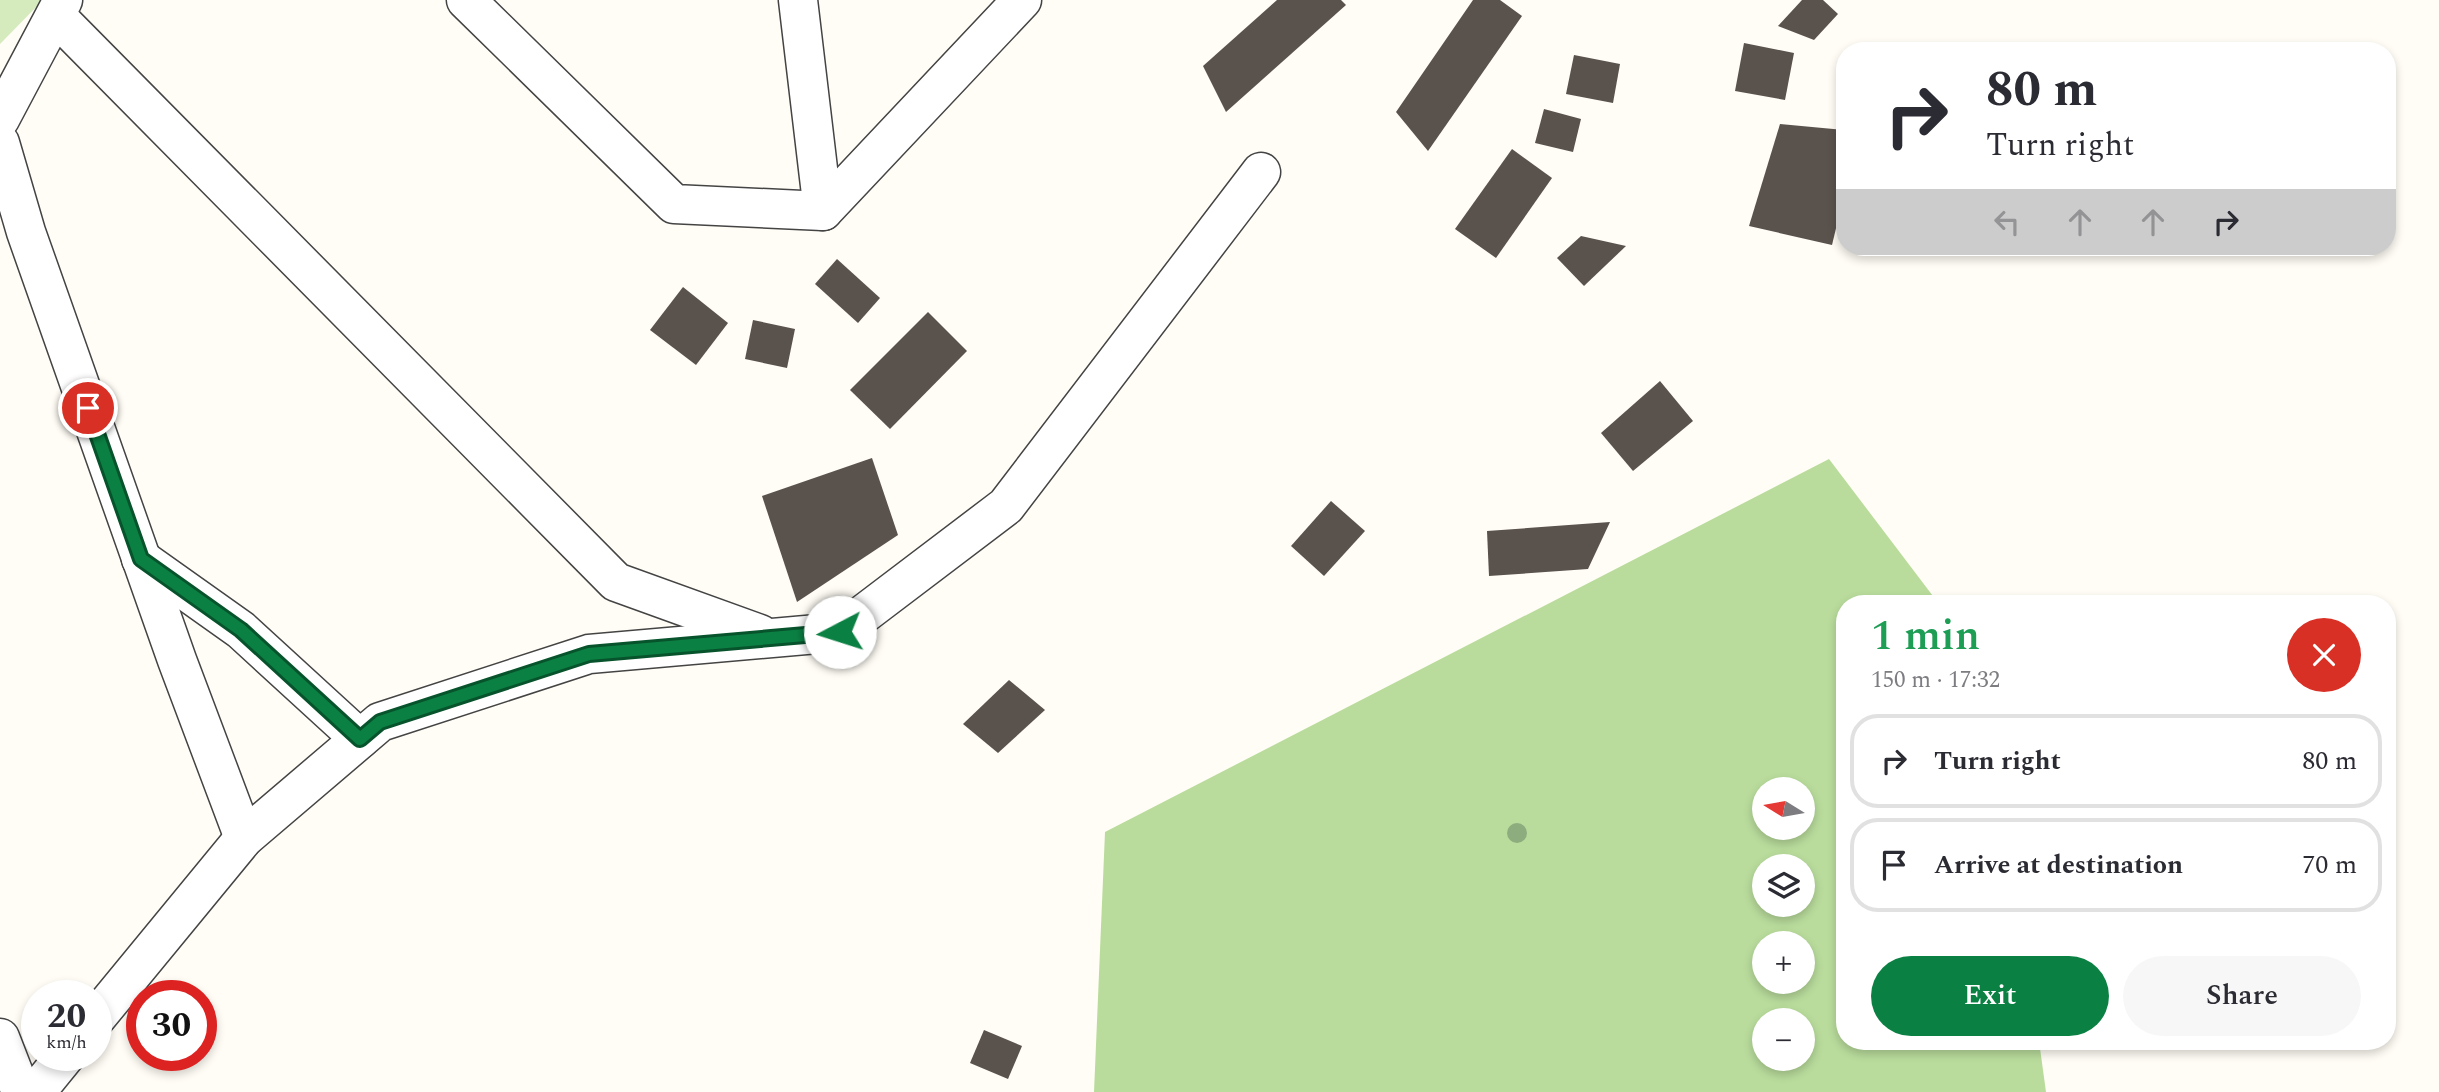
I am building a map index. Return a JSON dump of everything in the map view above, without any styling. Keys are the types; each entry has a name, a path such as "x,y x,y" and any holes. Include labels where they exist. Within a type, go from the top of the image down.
{"street":[{"path":"466,0 674,204 823,211 1022,0"},
{"path":"798,0 823,211"},
{"path":"0,120 60,8 616,582 770,638"},
{"path":"0,143 26,232 141,559 244,838"},
{"path":"112,999 244,838 380,722 589,654 840,632 1006,506 1261,172"},
{"path":"141,559 241,630 360,739"},
{"path":"0,1038 21,1092"},
{"path":"36,1092 53,1071"}],"green space":[{"path":"0,0 43,0 0,44"},
{"path":"1829,459 1932,595 1836,595 1836,1050 2040,1050 2046,1092 1094,1092 1105,832"}],"building":[{"path":"1277,0 1341,0 1346,5 1226,112 1203,66"},
{"path":"1473,0 1500,0 1522,16 1428,151 1396,112"},
{"path":"1802,0 1823,0 1838,14 1814,40 1778,26"},
{"path":"1744,43 1794,53 1785,100 1735,91"},
{"path":"1574,55 1620,64 1613,103 1566,94"},
{"path":"1544,109 1581,119 1573,152 1535,143"},
{"path":"1780,124 1836,129 1836,228 1832,245 1749,226"},
{"path":"1512,149 1552,178 1496,258 1455,229"},
{"path":"1581,236 1626,246 1584,286 1557,258"},
{"path":"837,259 880,298 858,323 815,284"},
{"path":"683,287 728,323 696,365 650,330"},
{"path":"928,312 967,351 890,429 850,390"},
{"path":"753,320 795,329 787,368 745,359"},
{"path":"1660,381 1693,421 1633,471 1601,433"},
{"path":"872,458 898,535 797,602 762,496"},
{"path":"1331,501 1365,531 1324,576 1291,546"},
{"path":"1610,522 1588,569 1489,576 1487,531"},
{"path":"1009,680 1045,710 998,753 963,724"},
{"path":"984,1030 1022,1046 1008,1079 970,1063"}],"route":[{"path":"88,408 141,559 241,630 360,739 380,722 589,654 840,632"}]}
